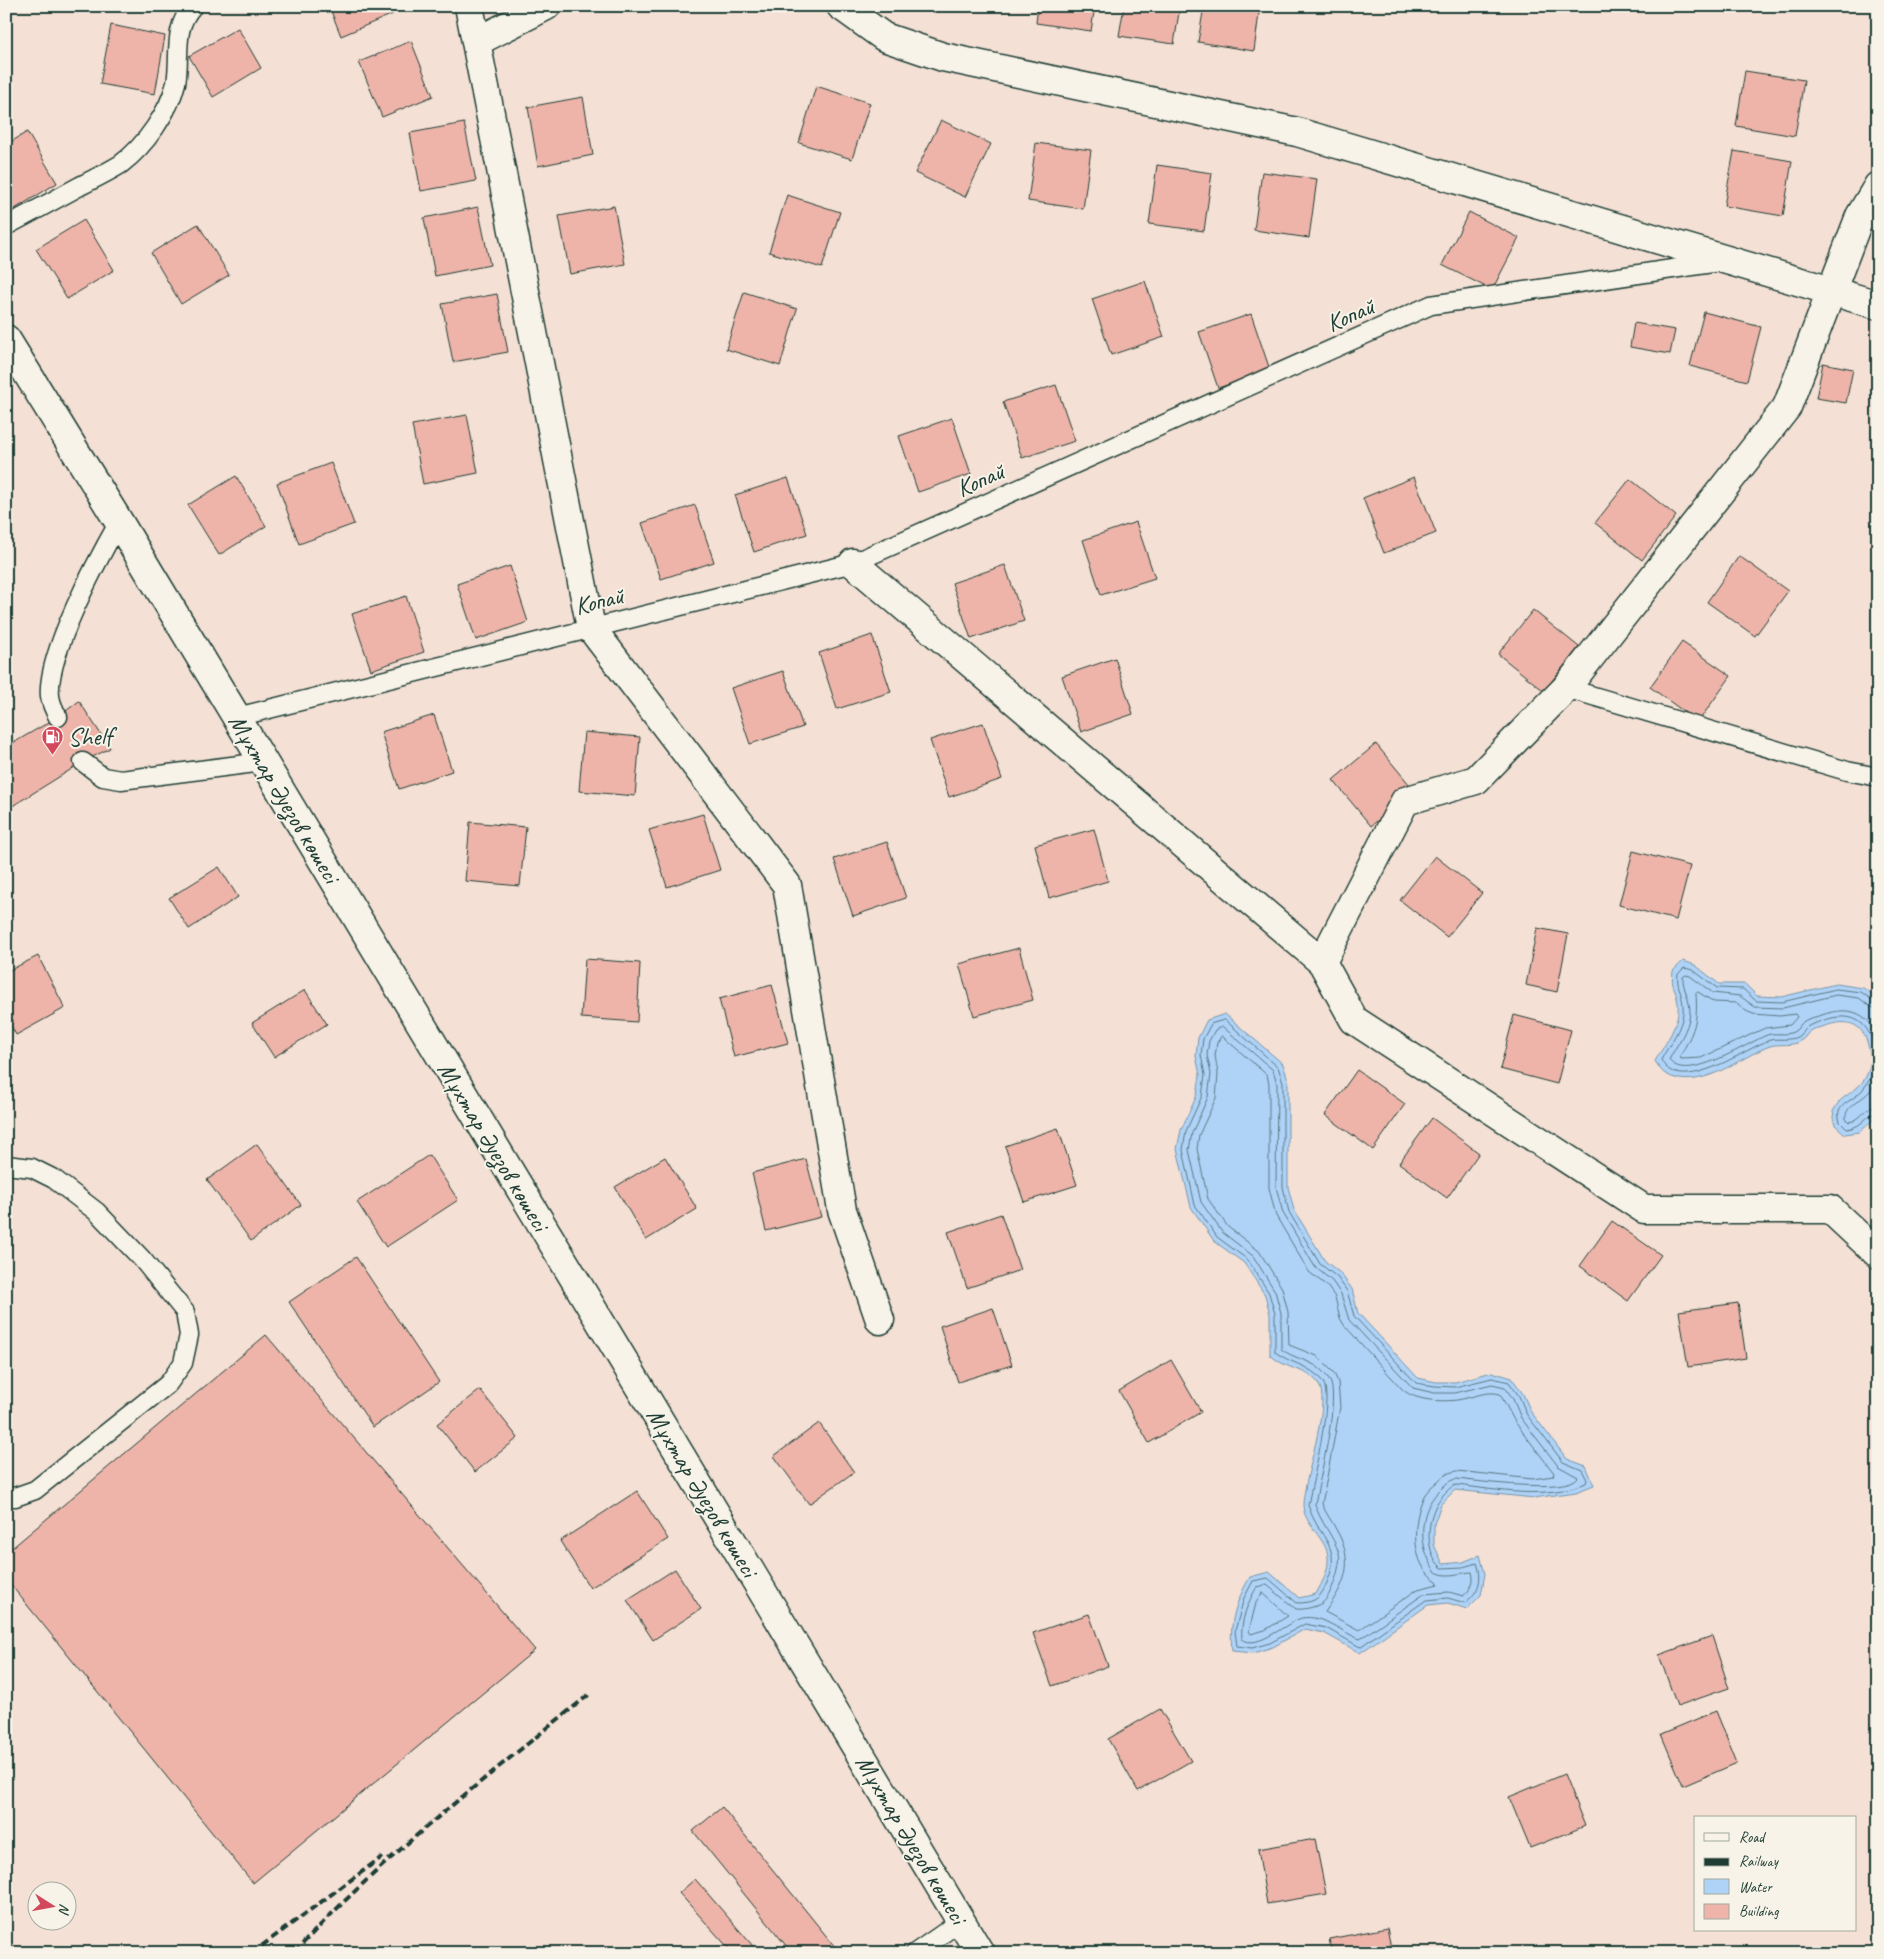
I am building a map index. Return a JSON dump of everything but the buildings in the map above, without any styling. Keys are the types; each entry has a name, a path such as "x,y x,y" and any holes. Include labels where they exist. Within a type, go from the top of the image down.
{"street":[{"path":"469,6 591,628 787,885 842,1210 880,1320"},
{"path":"476,42 546,6"},
{"path":"841,6 884,37 943,57 1297,132 1878,305"},
{"path":"1322,962 1405,801 1476,780 1566,688 1787,407 1860,216 1878,186"},
{"name":"Мұхтар Әуезов көшесі","path":"6,339 120,522 980,1953"},
{"path":"853,563 1322,962 1354,1020 1644,1209 1830,1209 1878,1254"}],"lane":[{"path":"6,226 121,163 131,155 150,133 165,112 172,97 176,82 179,32 193,6"},
{"name":"Копай","path":"237,717 853,563 1431,305 1730,260"},
{"path":"58,717 52,709 50,694 52,677 65,632 101,554 120,522"},
{"path":"1566,688 1847,771 1878,777"},
{"path":"83,762 103,777 121,780 263,762"},
{"path":"6,1165 32,1168 54,1179 97,1212 142,1259 185,1312 189,1335 183,1363 168,1384 146,1404 35,1490 15,1497 6,1496"},
{"path":"915,1953 961,1921"}],"water":[{"path":"1683,961 1695,965 1719,984 1745,984 1757,996 1781,997 1836,984 1863,988 1878,998 1878,1115 1860,1132 1845,1134 1835,1125 1833,1111 1841,1100 1863,1081 1870,1064 1869,1047 1866,1039 1863,1032 1853,1024 1835,1023 1812,1030 1797,1043 1770,1046 1704,1077 1691,1080 1677,1079 1664,1073 1655,1061 1676,1023 1678,1007 1673,983 1673,971"},
{"path":"1225,1014 1283,1064 1288,1080 1288,1187 1294,1210 1325,1261 1340,1273 1352,1289 1358,1313 1418,1378 1436,1382 1455,1382 1492,1372 1512,1378 1523,1394 1531,1412 1567,1459 1586,1466 1594,1485 1576,1492 1534,1498 1455,1490 1441,1504 1434,1524 1434,1545 1443,1564 1463,1562 1480,1555 1485,1574 1481,1595 1467,1609 1448,1603 1428,1605 1360,1653 1324,1633 1305,1629 1273,1647 1253,1653 1232,1651 1231,1640 1237,1603 1250,1577 1269,1572 1299,1598 1316,1594 1326,1572 1328,1558 1324,1544 1306,1518 1303,1503 1319,1426 1322,1397 1320,1387 1310,1375 1282,1363 1270,1355 1270,1314 1265,1295 1244,1263 1214,1241 1191,1207 1177,1149 1181,1130 1197,1095 1200,1075 1196,1056 1198,1038 1207,1020"}],"railway":[{"path":"294,1953 328,1917 400,1850 475,1786 591,1693"},
{"path":"252,1953 382,1857"}],"place":[{"name":"Shelf","path":"52,755"}]}
